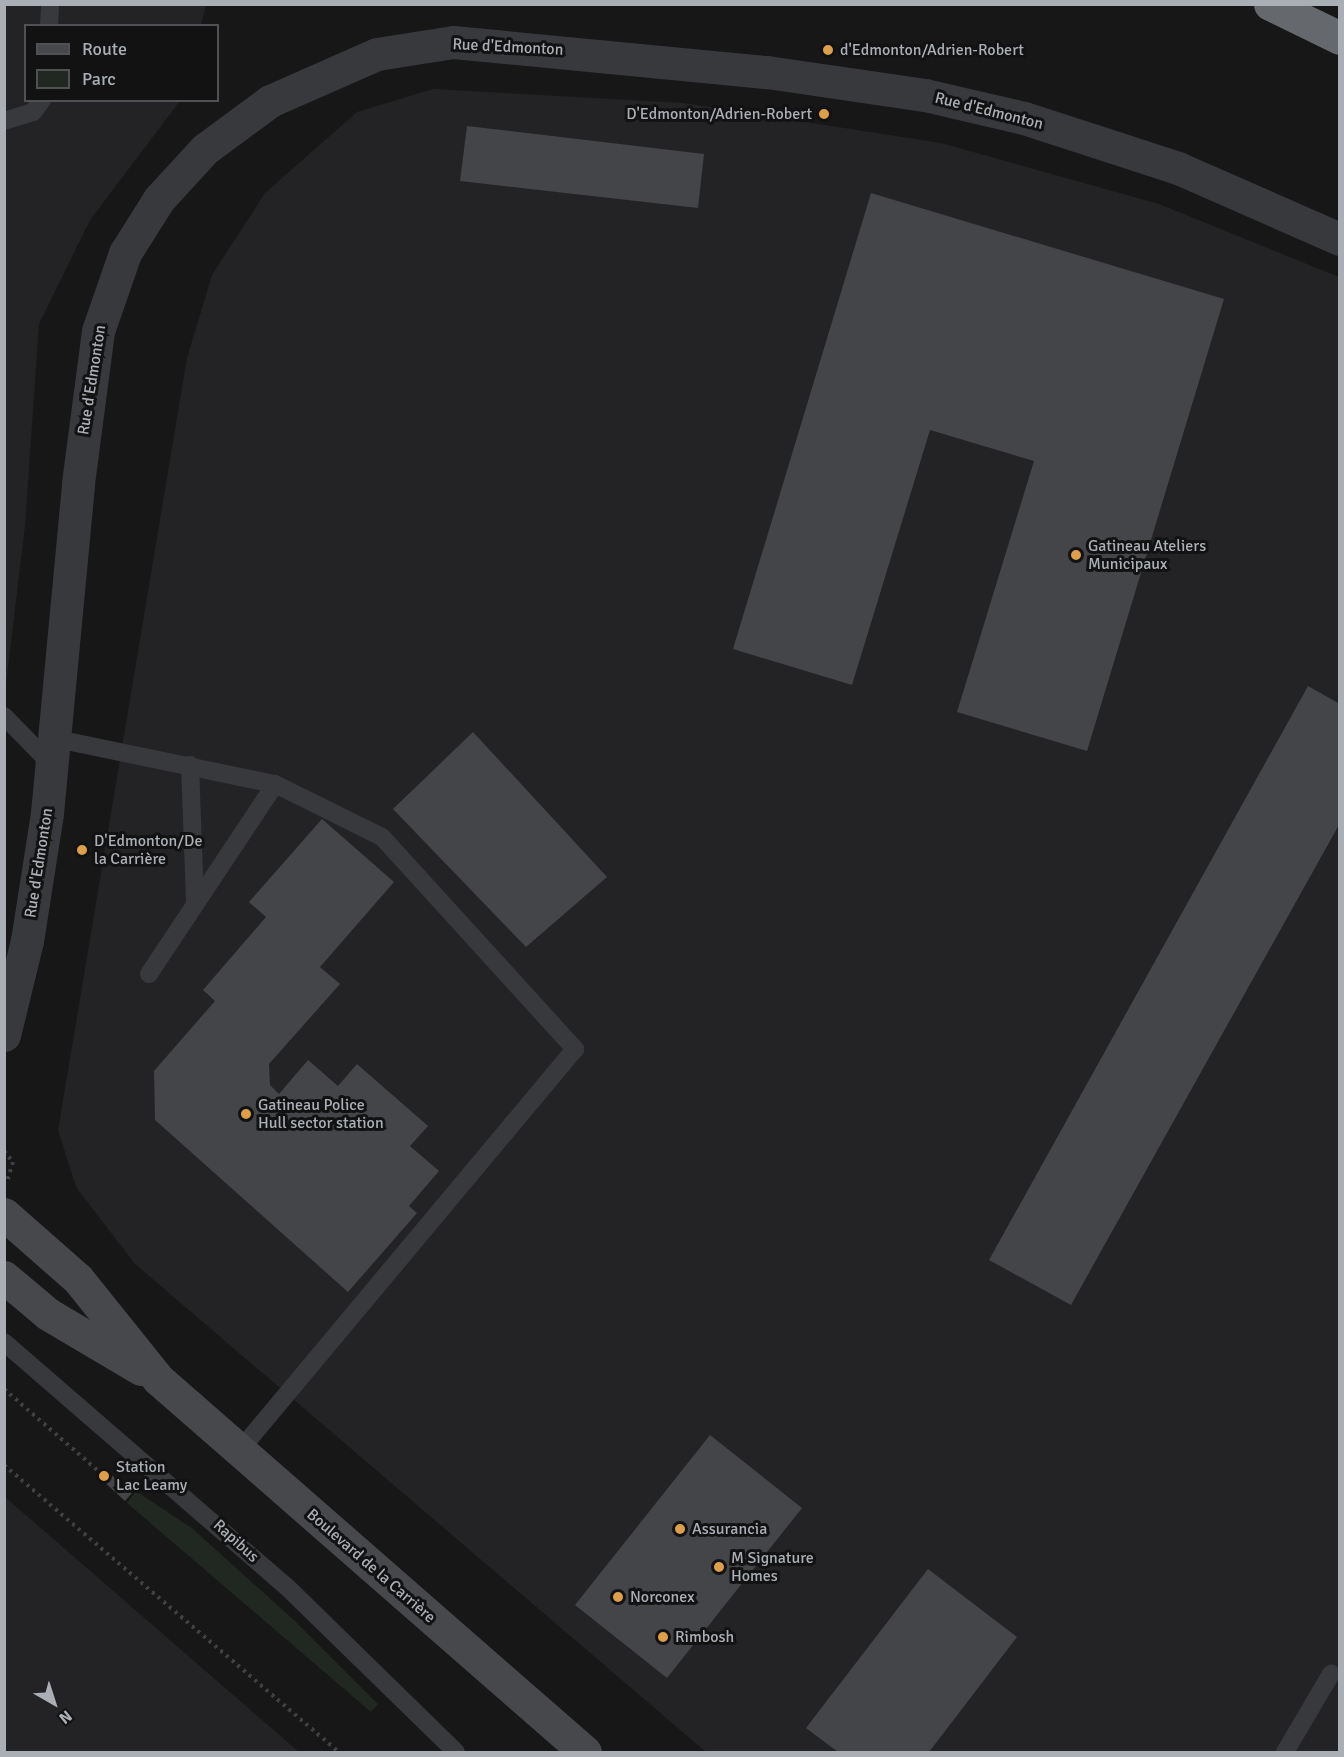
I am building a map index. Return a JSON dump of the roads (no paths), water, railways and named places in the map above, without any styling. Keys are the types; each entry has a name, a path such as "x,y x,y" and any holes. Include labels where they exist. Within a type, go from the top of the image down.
{"highway":[{"path":"1270,4 1340,38"}],"street":[{"name":"Rue d'Edmonton","path":"4,1035 27,940 55,753 88,387 98,331 125,253 159,199 205,149 270,101 336,67 414,47 486,42 678,60 925,95 1024,118 1179,168 1340,239"},
{"name":"Boulevard de la Carrière","path":"4,1214 78,1279 158,1379"},
{"name":"Boulevard de la Carrière","path":"4,1277 48,1314 158,1379 585,1752"}],"lane":[{"path":"49,24 50,4"},
{"path":"4,121 37,106"},
{"path":"4,716 55,753 189,765 275,784 382,837 575,1049 240,1450"},
{"path":"189,765 195,904"},
{"path":"149,974 275,784"},
{"name":"Rapibus","path":"4,1342 287,1587 456,1752"},
{"path":"1286,1752 1331,1674"}],"place":[{"name":"d'Edmonton/Adrien-Robert","path":"828,50"},
{"name":"D'Edmonton/Adrien-Robert","path":"824,114"},
{"name":"Gatineau Ateliers Municipaux","path":"1076,555"},
{"name":"D'Edmonton/De la Carrière","path":"82,850"},
{"name":"Gatineau Police Hull sector station","path":"246,1114"},
{"name":"Station Lac Leamy","path":"104,1476"},
{"name":"Assurancia","path":"680,1529"},
{"name":"M Signature Homes","path":"719,1567"},
{"name":"Norconex","path":"618,1597"},
{"name":"Rimbosh","path":"663,1637"}]}
